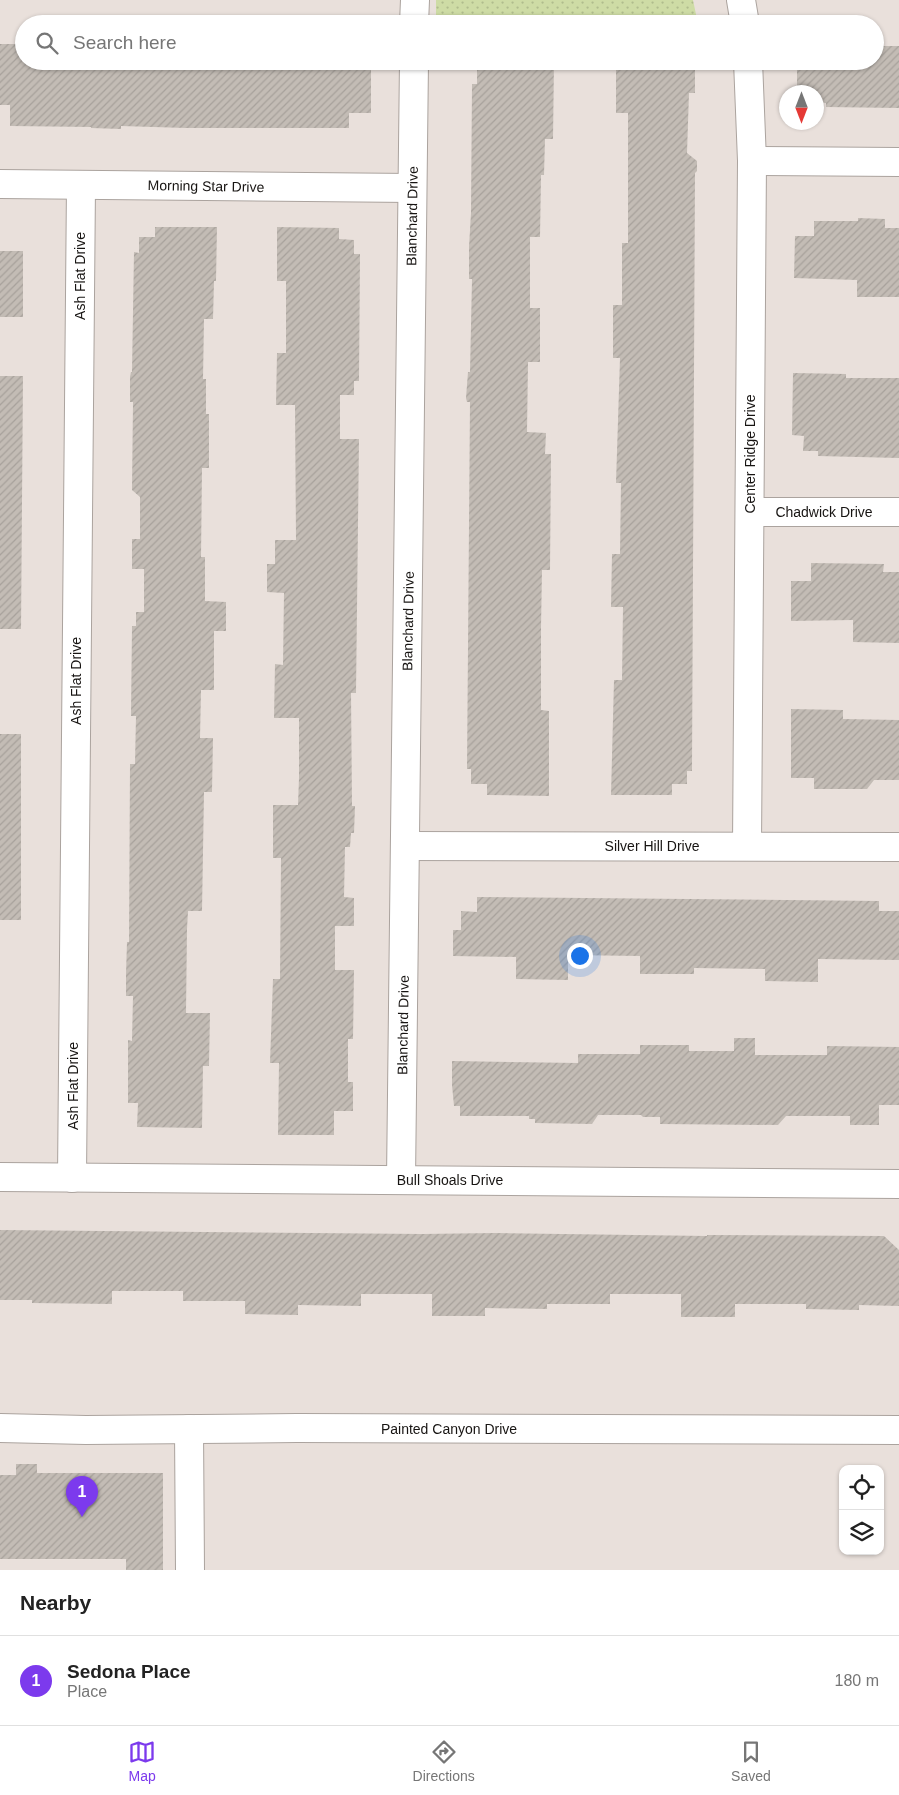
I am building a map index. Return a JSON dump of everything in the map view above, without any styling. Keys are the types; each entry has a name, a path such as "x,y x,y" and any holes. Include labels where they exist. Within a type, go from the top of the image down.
{"street":[{"path":"414,15 415,0"},
{"path":"741,0 744,15"},
{"name":"Blanchard Drive","path":"401,1180 414,70"},
{"name":"Center Ridge Drive","path":"747,846 752,161 748,70"},
{"path":"752,161 899,162"},
{"name":"Morning Star Drive","path":"0,184 412,188"},
{"name":"Ash Flat Drive","path":"72,1178 81,185"},
{"name":"Chadwick Drive","path":"750,512 899,512"},
{"name":"Silver Hill Drive","path":"405,846 899,847"},
{"name":"Bull Shoals Drive","path":"0,1177 899,1184"},
{"name":"Painted Canyon Drive","path":"0,1428 86,1430 899,1430"},
{"path":"189,1429 190,1570"}],"green space":[{"path":"436,0 693,0 696,15 436,15"}],"building":[{"path":"0,44 15,44 15,70 371,70 371,113 349,113 349,128 121,126 121,129 10,126 10,105 0,105"},
{"path":"884,46 899,46 899,108 826,107 826,103 824,103 824,85 797,85 797,70 884,70"},
{"path":"477,70 554,70 553,139 545,139 544,175 541,175 540,237 530,237 530,308 540,308 540,362 528,362 527,432 546,433 545,454 551,454 550,570 542,570 541,627 541,710 549,711 549,796 487,795 487,784 471,784 471,769 467,769 470,402 467,402 466,398 468,372 470,372 472,279 469,279 469,247 472,84 477,84"},
{"path":"616,70 695,70 695,93 689,93 687,153 697,161 697,171 695,173 692,771 687,771 687,784 672,784 672,795 611,795 614,680 622,680 623,607 611,607 612,554 620,554 621,483 616,483 620,358 613,358 613,305 622,305 622,243 628,243 628,113 616,113"},
{"path":"858,218 885,219 885,228 899,228 899,297 857,297 857,280 794,278 795,236 814,236 814,221 858,221"},
{"path":"155,227 217,227 213,319 204,319 203,379 206,379 206,414 209,414 209,468 202,468 201,557 205,557 205,601 226,602 226,631 214,631 214,690 201,690 200,738 213,738 212,792 204,792 202,911 188,911 187,929 186,1013 210,1013 209,1066 203,1066 202,1128 137,1127 138,1103 128,1103 128,1040 132,1041 133,996 126,996 127,942 129,942 130,764 135,764 136,716 131,716 132,626 136,626 136,612 144,612 144,569 132,569 132,539 140,539 140,497 132,490 133,402 130,402 130,377 132,372 134,252 139,253 139,237 155,237"},
{"path":"277,227 339,228 339,239 354,240 354,254 360,254 359,381 354,381 354,395 340,395 340,439 359,439 356,693 351,693 352,806 355,806 354,833 351,833 350,847 345,847 344,897 354,898 354,926 335,926 335,970 354,970 353,1039 348,1039 348,1082 353,1082 353,1111 334,1111 334,1135 278,1135 279,1063 270,1063 273,979 280,979 281,858 273,858 273,805 298,805 299,778 299,718 274,718 275,664 283,665 284,593 267,592 267,564 275,564 275,540 296,540 295,405 276,405 277,353 286,353 286,281 277,281"},
{"path":"0,251 23,251 23,317 0,317"},
{"path":"793,373 846,374 846,378 899,378 899,458 818,456 818,451 803,451 804,436 792,435"},
{"path":"0,376 23,376 21,629 0,629"},
{"path":"811,563 884,564 883,572 899,572 899,643 853,642 853,620 791,621 791,581 811,581"},
{"path":"791,709 843,710 843,719 899,720 899,780 874,780 867,789 814,789 814,778 791,778"},
{"path":"0,734 21,734 21,920 0,920"},
{"path":"477,897 879,901 879,911 899,911 899,960 818,959 818,982 765,981 765,969 694,968 694,974 640,974 640,956 568,955 568,980 516,979 516,957 453,956 453,930 461,930 461,911 477,912"},
{"path":"734,1038 755,1038 755,1055 827,1055 827,1046 899,1047 899,1105 879,1105 879,1125 850,1125 850,1116 786,1116 778,1125 660,1124 660,1117 643,1117 641,1115 598,1115 592,1124 535,1123 535,1119 529,1119 529,1116 460,1116 460,1106 454,1106 452,1061 578,1063 578,1054 640,1054 640,1045 689,1045 689,1051 734,1051"},
{"path":"0,1230 884,1236 899,1250 899,1306 859,1305 859,1310 806,1309 806,1304 735,1304 735,1317 681,1317 681,1294 610,1294 610,1304 547,1304 547,1309 485,1308 485,1316 432,1316 432,1294 361,1294 361,1306 298,1305 298,1315 245,1314 245,1301 183,1301 183,1291 112,1291 112,1304 32,1303 32,1300 0,1300"},
{"path":"16,1464 37,1464 37,1473 163,1473 163,1570 126,1570 126,1559 0,1559 0,1475 16,1475"}],"place":[{"name":"Sedona Place","path":"82,1517"}]}
